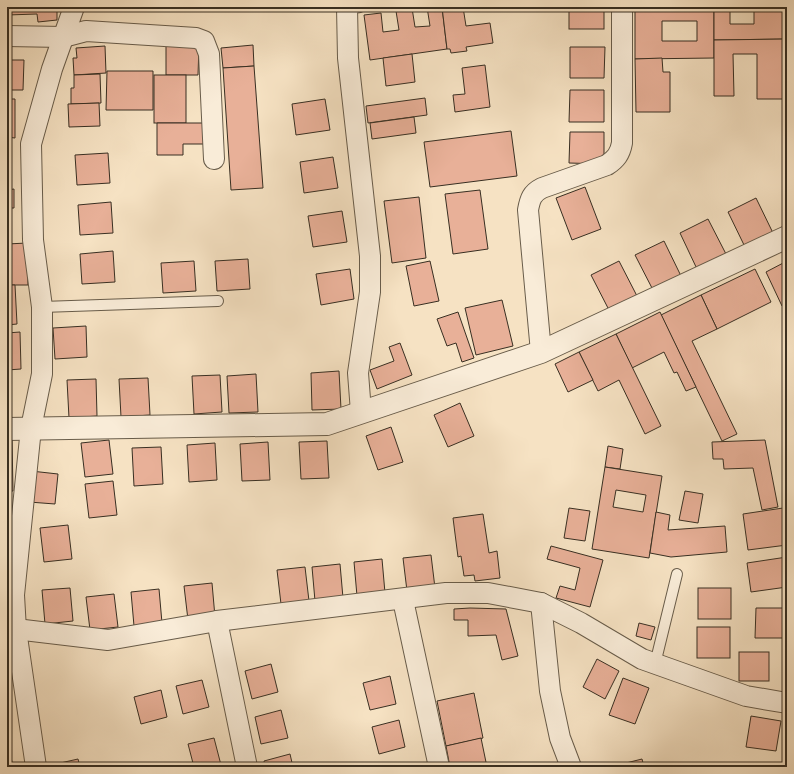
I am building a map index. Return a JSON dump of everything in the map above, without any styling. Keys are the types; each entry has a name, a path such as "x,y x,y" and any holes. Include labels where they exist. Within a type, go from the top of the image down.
{"street":[{"path":"36,767 11,629 31,428 42,374 42,307 33,240 31,144 52,69 74,7"},
{"path":"541,352 528,210 530,199 534,192 542,188 607,165 616,159 620,152 622,144 622,7"},
{"path":"352,8 348,58 370,256 370,292 358,373 361,412"},
{"path":"7,36 63,37 86,31 196,38 204,41 209,54 214,159"},
{"path":"7,429 327,424 541,352 787,237"},
{"path":"11,629 108,640 217,621 403,600 446,593 488,593 541,603 581,623 642,659 746,696 787,703"},
{"path":"403,600 439,767"},
{"path":"541,603 550,691 560,738 571,767"},
{"path":"217,621 247,767"}],"lane":[{"path":"42,307 218,301"},
{"path":"656,664 677,574"}],"building":[{"path":"7,7 57,7 57,20 38,22 37,14 7,15"},
{"path":"427,7 442,7 447,49 370,60 364,15 381,13 383,32 399,30 396,11 412,8 415,27 430,26"},
{"path":"442,7 463,7 466,26 490,23 493,43 466,47 467,51 451,53 450,49 447,49"},
{"path":"569,7 604,7 604,29 569,29"},
{"path":"635,7 714,7 714,58 635,59","holes":["662,21 697,21 697,41 662,41"]},
{"path":"714,7 730,7 730,24 754,24 754,7 787,7 787,39 714,40"},
{"path":"787,39 787,99 757,99 757,54 733,54 734,96 714,96 714,40"},
{"path":"166,45 199,45 198,75 166,75"},
{"path":"253,45 254,66 223,68 221,48"},
{"path":"105,46 106,73 74,75 73,58 77,58 76,48"},
{"path":"570,47 605,47 604,78 570,78"},
{"path":"412,54 415,82 386,86 383,58"},
{"path":"662,58 663,72 670,72 670,112 636,112 635,59"},
{"path":"7,60 24,60 23,90 7,90"},
{"path":"485,65 490,107 455,112 453,95 465,94 462,68"},
{"path":"254,66 263,188 231,190 223,68"},
{"path":"107,71 153,71 153,110 106,110"},
{"path":"100,74 101,103 71,104 71,88 74,88 74,75"},
{"path":"154,75 186,75 186,123 154,123"},
{"path":"570,90 604,90 604,122 569,122"},
{"path":"425,98 427,115 368,123 366,106"},
{"path":"7,99 15,99 15,138 7,137"},
{"path":"325,99 330,130 296,135 292,104"},
{"path":"99,103 100,126 69,127 68,104"},
{"path":"414,117 416,133 372,139 370,123"},
{"path":"157,123 206,123 206,144 183,144 183,155 157,155"},
{"path":"511,131 517,176 430,187 424,142"},
{"path":"570,132 604,132 604,164 569,163"},
{"path":"108,153 110,183 77,185 75,155"},
{"path":"333,157 338,188 304,193 300,162"},
{"path":"585,187 601,229 572,240 556,198"},
{"path":"14,189 14,208 7,208 7,190"},
{"path":"480,190 488,249 453,254 445,194"},
{"path":"419,197 426,258 392,263 384,201"},
{"path":"756,198 773,233 745,247 728,212"},
{"path":"111,202 113,233 80,235 78,205"},
{"path":"342,211 347,242 313,247 308,216"},
{"path":"708,219 726,254 697,269 680,233"},
{"path":"664,241 681,276 653,290 635,255"},
{"path":"27,243 28,285 7,285 7,244"},
{"path":"113,251 115,282 82,284 80,254"},
{"path":"248,259 250,289 217,291 215,261"},
{"path":"194,261 196,291 163,293 161,263"},
{"path":"430,261 439,301 414,306 406,266"},
{"path":"619,261 637,296 609,310 591,275"},
{"path":"787,261 787,304 782,306 766,272"},
{"path":"350,269 354,299 321,305 316,274"},
{"path":"755,269 771,302 717,329 701,295"},
{"path":"7,285 15,285 17,324 7,325"},
{"path":"701,295 717,329 692,341 737,434 722,441 661,315"},
{"path":"502,300 513,346 476,355 465,308"},
{"path":"458,312 474,358 462,362 456,343 447,346 437,319"},
{"path":"660,312 696,387 686,391 677,372 674,373 664,352 632,368 616,334"},
{"path":"86,326 87,357 55,359 53,328"},
{"path":"20,332 21,369 7,370 7,333"},
{"path":"616,334 661,426 645,434 619,380 598,391 579,352"},
{"path":"400,343 412,375 377,389 370,370 394,361 389,347"},
{"path":"579,352 593,380 568,392 555,364"},
{"path":"339,371 341,409 312,410 311,373"},
{"path":"256,374 258,412 229,413 227,376"},
{"path":"220,375 222,412 194,414 192,376"},
{"path":"148,378 150,415 121,417 119,379"},
{"path":"96,379 97,416 69,418 67,380"},
{"path":"460,403 474,436 448,447 434,415"},
{"path":"391,427 403,462 378,470 366,436"},
{"path":"7,439 12,439 13,491 7,491"},
{"path":"109,440 113,474 85,477 81,443"},
{"path":"765,440 778,507 762,510 753,468 724,469 723,459 713,459 712,442"},
{"path":"327,441 329,478 301,479 299,442"},
{"path":"268,442 270,480 242,481 240,444"},
{"path":"215,443 217,480 189,482 187,445"},
{"path":"608,446 623,449 620,469 605,467"},
{"path":"161,447 163,484 134,486 132,448"},
{"path":"605,467 662,476 649,558 592,549","holes":["616,490 646,495 643,512 613,507"]},
{"path":"31,471 58,474 55,504 29,502"},
{"path":"113,481 117,515 89,518 85,484"},
{"path":"7,491 10,491 11,526 7,527"},
{"path":"685,491 703,494 698,523 679,520"},
{"path":"569,508 590,511 585,541 564,538"},
{"path":"783,508 787,545 748,550 743,514"},
{"path":"656,512 670,515 668,530 725,526 727,552 671,557 650,553"},
{"path":"483,514 489,553 497,551 500,578 475,581 474,575 464,576 461,556 458,557 453,518"},
{"path":"68,525 72,559 44,562 40,528"},
{"path":"8,526 9,552 7,552 7,527"},
{"path":"551,546 603,560 590,607 556,598 560,586 575,590 580,568 547,559"},
{"path":"431,555 435,588 407,591 403,558"},
{"path":"787,557 787,587 751,592 747,563"},
{"path":"382,559 385,593 357,596 354,562"},
{"path":"340,564 343,598 315,601 312,567"},
{"path":"305,567 309,601 281,604 277,570"},
{"path":"212,583 215,617 188,620 184,586"},
{"path":"70,588 73,621 45,624 42,590"},
{"path":"698,588 731,588 731,619 698,619"},
{"path":"159,589 162,623 134,626 131,592"},
{"path":"114,594 118,627 90,630 86,597"},
{"path":"756,608 786,608 786,638 755,638"},
{"path":"454,609 506,609 518,656 502,660 496,635 468,636 468,620 454,620"},
{"path":"639,623 655,627 651,640 636,636"},
{"path":"697,627 730,627 730,658 697,658"},
{"path":"739,652 769,652 769,681 739,681"},
{"path":"597,659 619,671 605,699 583,687"},
{"path":"271,664 278,692 252,699 245,671"},
{"path":"390,676 396,704 370,710 363,683"},
{"path":"623,678 649,688 635,724 609,715"},
{"path":"202,680 209,707 183,714 176,686"},
{"path":"161,690 167,717 141,724 134,697"},
{"path":"474,693 483,738 446,746 437,701"},
{"path":"281,710 288,738 261,744 255,717"},
{"path":"751,716 781,721 776,751 746,747"},
{"path":"399,720 405,747 379,754 372,727"},
{"path":"214,738 221,765 194,767 188,744"},
{"path":"481,738 487,767 450,767 446,746"},
{"path":"8,743 13,767 7,767"},
{"path":"290,754 293,767 265,767 264,761"},
{"path":"78,759 80,767 47,766"},
{"path":"642,759 644,767 610,767"}]}
